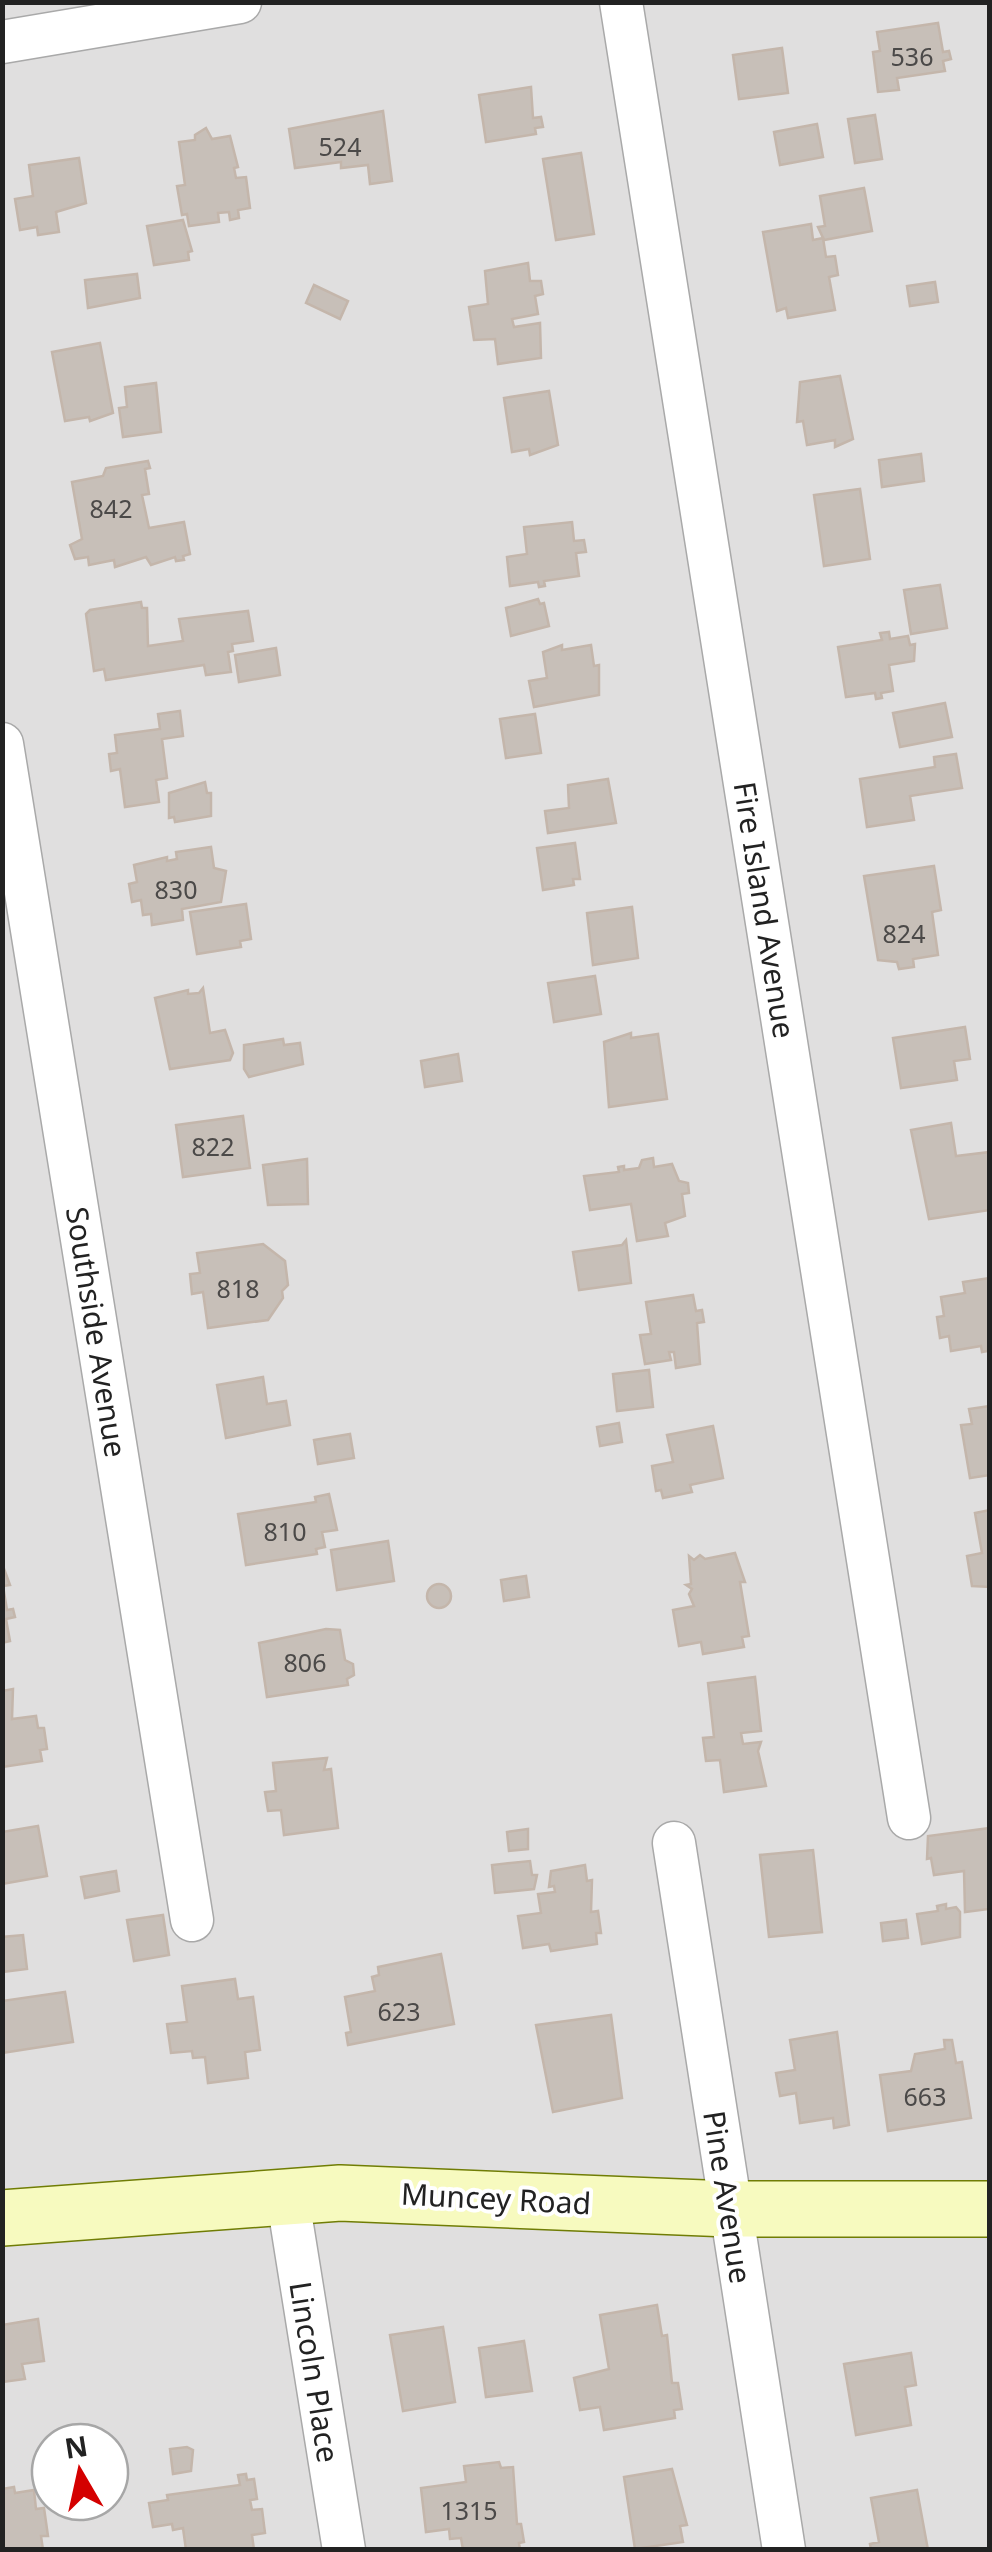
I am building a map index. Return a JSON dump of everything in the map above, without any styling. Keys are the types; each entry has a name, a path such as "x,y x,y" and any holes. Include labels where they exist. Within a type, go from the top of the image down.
{"street":[{"path":"2,42 240,2"},
{"name":"Fire Island Avenue","path":"621,2 909,1818"},
{"name":"Southside Avenue","path":"2,744 192,1920"},
{"name":"Pine Avenue","path":"674,1843 784,2550"},
{"name":"Muncey Road","path":"2,2218 287,2194 475,2195 729,2208 990,2209"},
{"name":"Lincoln Place","path":"287,2194 344,2550"}],"shaded area":[{"path":"3,3 989,3 989,2549 3,2550"}],"building":[{"path":"938,23 943,52 949,51 951,59 943,61 945,71 897,78 899,90 878,92 873,52 880,51 877,32"},
{"path":"782,48 788,93 739,99 733,55"},
{"path":"531,87 533,118 541,117 543,127 535,128 536,134 486,142 479,95"},
{"path":"383,111 392,181 370,184 368,165 341,168 341,162 295,168 289,129"},
{"path":"875,115 882,159 855,163 848,119"},
{"path":"817,124 823,157 780,165 774,132"},
{"path":"206,128 212,139 230,136 238,167 234,168 236,178 246,177 250,208 238,210 239,218 230,220 229,212 218,213 219,222 189,226 187,214 182,215 177,186 185,185 179,142 195,140 195,135"},
{"path":"581,153 594,234 556,240 543,159"},
{"path":"79,158 86,203 56,212 59,232 38,235 37,227 20,230 15,199 33,196 29,165"},
{"path":"864,188 872,231 824,240 818,227 825,226 820,196"},
{"path":"183,220 192,251 188,252 189,260 154,265 147,226"},
{"path":"811,224 813,240 823,238 826,257 835,256 838,275 829,277 835,310 788,318 786,308 777,311 763,232"},
{"path":"528,263 530,281 541,281 543,294 535,296 538,314 512,319 514,327 540,323 541,358 498,364 495,339 474,340 469,307 488,304 485,271"},
{"path":"137,274 140,298 88,308 85,280"},
{"path":"935,282 938,302 910,306 907,286"},
{"path":"314,285 348,301 340,319 306,303"},
{"path":"100,343 113,413 90,421 89,417 65,421 52,352"},
{"path":"840,376 853,439 835,447 835,440 807,445 803,421 797,422 800,382"},
{"path":"156,383 161,432 123,437 119,408 127,407 125,387"},
{"path":"549,391 558,445 530,455 529,449 512,452 504,398"},
{"path":"921,454 924,481 882,487 879,460"},
{"path":"148,461 150,468 145,469 149,494 142,495 149,528 184,522 190,554 183,556 184,560 176,561 175,557 151,565 146,557 115,567 114,560 89,565 88,557 75,559 70,545 82,539 72,482 103,476 106,468"},
{"path":"860,489 870,559 824,566 814,495"},
{"path":"572,522 574,541 584,540 586,552 576,553 579,576 544,581 545,586 539,587 538,582 510,586 507,557 527,554 524,527"},
{"path":"940,585 947,628 911,634 904,590"},
{"path":"538,599 540,604 544,603 549,626 511,636 506,608"},
{"path":"141,602 142,608 147,608 148,646 183,641 179,619 248,611 253,641 232,644 233,651 228,652 231,672 206,675 204,665 106,680 104,669 94,671 86,614 90,610"},
{"path":"889,632 890,639 908,636 910,645 915,644 914,661 889,665 893,691 881,693 882,698 876,699 875,693 846,697 838,647 882,640 880,633"},
{"path":"562,645 562,650 591,645 594,666 599,665 599,695 534,707 529,681 547,678 543,652"},
{"path":"276,648 280,675 239,682 235,655"},
{"path":"945,703 952,737 900,747 893,713"},
{"path":"180,711 183,736 162,739 167,778 156,780 159,802 125,807 120,769 111,771 109,754 117,753 115,735 160,729 158,714"},
{"path":"535,714 541,753 506,758 500,719"},
{"path":"956,754 962,788 910,796 914,820 867,827 860,779 935,767 934,757"},
{"path":"608,779 616,823 548,833 545,811 569,808 568,785"},
{"path":"205,782 207,793 211,793 211,816 175,822 174,817 169,818 169,793"},
{"path":"575,843 580,879 573,879 574,885 543,890 537,848"},
{"path":"211,847 214,868 226,871 221,902 182,909 183,920 152,925 151,914 143,915 141,900 132,902 129,884 137,882 134,865 167,857 167,861 177,859 176,852"},
{"path":"934,866 941,910 932,912 938,955 913,959 914,967 899,969 897,962 878,960 864,876"},
{"path":"246,904 251,939 240,941 241,947 197,954 190,912"},
{"path":"632,907 638,958 593,965 587,913"},
{"path":"595,976 601,1014 554,1022 548,983"},
{"path":"203,988 210,1033 225,1030 233,1053 230,1060 170,1069 155,998 188,990 188,994 199,993"},
{"path":"965,1027 970,1059 954,1061 957,1080 901,1088 893,1038"},
{"path":"631,1033 631,1038 658,1034 667,1099 609,1107 604,1042"},
{"path":"283,1039 284,1045 300,1043 303,1064 249,1077 244,1069 244,1045"},
{"path":"458,1054 462,1081 425,1087 421,1061"},
{"path":"243,1116 250,1168 183,1177 176,1125"},
{"path":"951,1123 956,1156 990,1152 990,1210 929,1219 911,1130"},
{"path":"653,1158 654,1167 672,1164 679,1181 688,1183 689,1193 682,1194 685,1216 665,1223 668,1236 637,1241 631,1204 590,1210 584,1176 619,1172 618,1167 624,1166 624,1170 639,1168 642,1160"},
{"path":"307,1159 308,1204 268,1205 263,1165"},
{"path":"626,1240 631,1283 579,1290 573,1252 622,1245"},
{"path":"263,1244 285,1261 288,1285 282,1291 283,1298 268,1320 208,1328 203,1292 192,1294 190,1274 200,1273 197,1253"},
{"path":"990,1278 988,1351 982,1352 981,1346 951,1351 949,1336 940,1338 937,1317 944,1316 941,1297 965,1293 963,1282"},
{"path":"693,1295 696,1311 702,1310 704,1322 697,1323 700,1364 676,1368 674,1352 669,1352 671,1360 645,1364 640,1335 651,1334 646,1302"},
{"path":"649,1370 653,1407 617,1411 613,1374"},
{"path":"263,1377 267,1404 286,1401 290,1425 226,1438 217,1385"},
{"path":"990,1406 990,1475 970,1478 961,1425 972,1424 969,1409"},
{"path":"619,1423 622,1442 600,1446 597,1427"},
{"path":"713,1426 723,1478 690,1485 692,1492 663,1498 661,1490 656,1491 652,1466 673,1462 667,1435"},
{"path":"350,1434 354,1458 318,1464 314,1440"},
{"path":"329,1494 337,1530 322,1532 325,1547 316,1549 317,1554 246,1565 238,1514 316,1502 315,1497"},
{"path":"990,1510 990,1587 972,1586 967,1556 982,1553 975,1513"},
{"path":"388,1541 394,1581 337,1590 331,1550"},
{"path":"735,1553 745,1582 740,1582 749,1636 742,1637 744,1647 703,1654 701,1642 679,1646 673,1610 694,1606 689,1594 692,1589 686,1585 691,1584 689,1556 694,1560 700,1555 705,1559"},
{"path":"3,1566 10,1585 3,1586 7,1610 13,1609 15,1617 6,1619 10,1641 2,1643"},
{"path":"526,1576 529,1597 504,1601 501,1580"},
{"path":"439,1584 451,1596 439,1608 427,1596"},
{"path":"326,1629 340,1630 345,1660 353,1664 354,1675 347,1679 348,1685 267,1697 259,1643"},
{"path":"755,1677 761,1731 741,1733 743,1744 761,1742 758,1751 766,1786 724,1792 720,1760 706,1761 703,1738 714,1737 708,1683"},
{"path":"13,1689 12,1719 36,1716 38,1728 44,1728 47,1749 40,1750 42,1761 2,1767 2,1691"},
{"path":"327,1758 324,1770 331,1769 338,1828 284,1835 281,1810 268,1811 265,1792 276,1791 273,1763"},
{"path":"38,1826 47,1876 2,1884 2,1832"},
{"path":"990,1828 989,1909 965,1912 964,1871 934,1875 931,1858 927,1859 928,1836"},
{"path":"528,1829 528,1849 509,1851 507,1832"},
{"path":"813,1850 822,1932 769,1937 760,1855"},
{"path":"530,1861 532,1875 537,1875 534,1889 495,1893 492,1865"},
{"path":"585,1865 587,1881 592,1880 591,1912 598,1911 601,1933 596,1933 597,1944 551,1951 549,1944 523,1948 518,1916 541,1913 538,1894 555,1892 554,1886 549,1887 551,1871"},
{"path":"116,1871 119,1891 85,1898 81,1877"},
{"path":"946,1904 946,1909 956,1907 960,1912 960,1937 922,1944 917,1914 938,1911 937,1906"},
{"path":"163,1915 169,1955 134,1961 127,1920"},
{"path":"906,1920 908,1938 883,1941 881,1923"},
{"path":"23,1935 27,1969 2,1972 2,1937"},
{"path":"441,1954 454,2024 348,2045 346,2033 351,2032 345,1997 375,1991 372,1977 379,1975 378,1967"},
{"path":"235,1979 238,1999 253,1997 260,2050 245,2052 248,2078 208,2083 205,2057 193,2058 192,2051 171,2053 167,2024 187,2022 182,1986"},
{"path":"65,1992 73,2042 2,2053 2,2001"},
{"path":"611,2015 622,2098 553,2112 536,2025"},
{"path":"837,2032 849,2125 834,2128 833,2118 800,2123 796,2093 780,2096 776,2073 795,2070 790,2040"},
{"path":"944,2040 952,2040 956,2063 962,2062 971,2118 888,2131 880,2075 911,2071 915,2054 945,2049"},
{"path":"657,2305 662,2336 667,2335 672,2383 678,2383 682,2409 674,2410 675,2418 604,2430 600,2407 580,2410 574,2378 609,2369 600,2315"},
{"path":"38,2319 44,2361 22,2364 25,2379 2,2382 2,2325"},
{"path":"443,2327 455,2402 403,2411 390,2335"},
{"path":"524,2341 532,2391 486,2397 479,2348"},
{"path":"911,2353 916,2385 905,2387 911,2425 856,2435 844,2364"},
{"path":"170,2449 193,2450 191,2471 173,2474"},
{"path":"499,2462 501,2468 513,2467 517,2524 521,2524 524,2542 519,2543 520,2550 463,2550 461,2538 450,2539 449,2529 426,2532 421,2488 466,2482 464,2466"},
{"path":"672,2469 687,2525 680,2526 683,2542 635,2549 624,2477"},
{"path":"246,2474 247,2480 254,2479 257,2499 250,2500 252,2510 262,2509 265,2533 252,2535 254,2550 186,2550 183,2528 173,2530 172,2524 153,2527 149,2503 168,2500 167,2495 240,2485 238,2475"},
{"path":"14,2487 15,2493 30,2491 30,2522 46,2522 48,2536 41,2536 43,2550 2,2549 2,2489"},
{"path":"917,2490 928,2550 871,2550 870,2544 879,2542 871,2498"}]}
